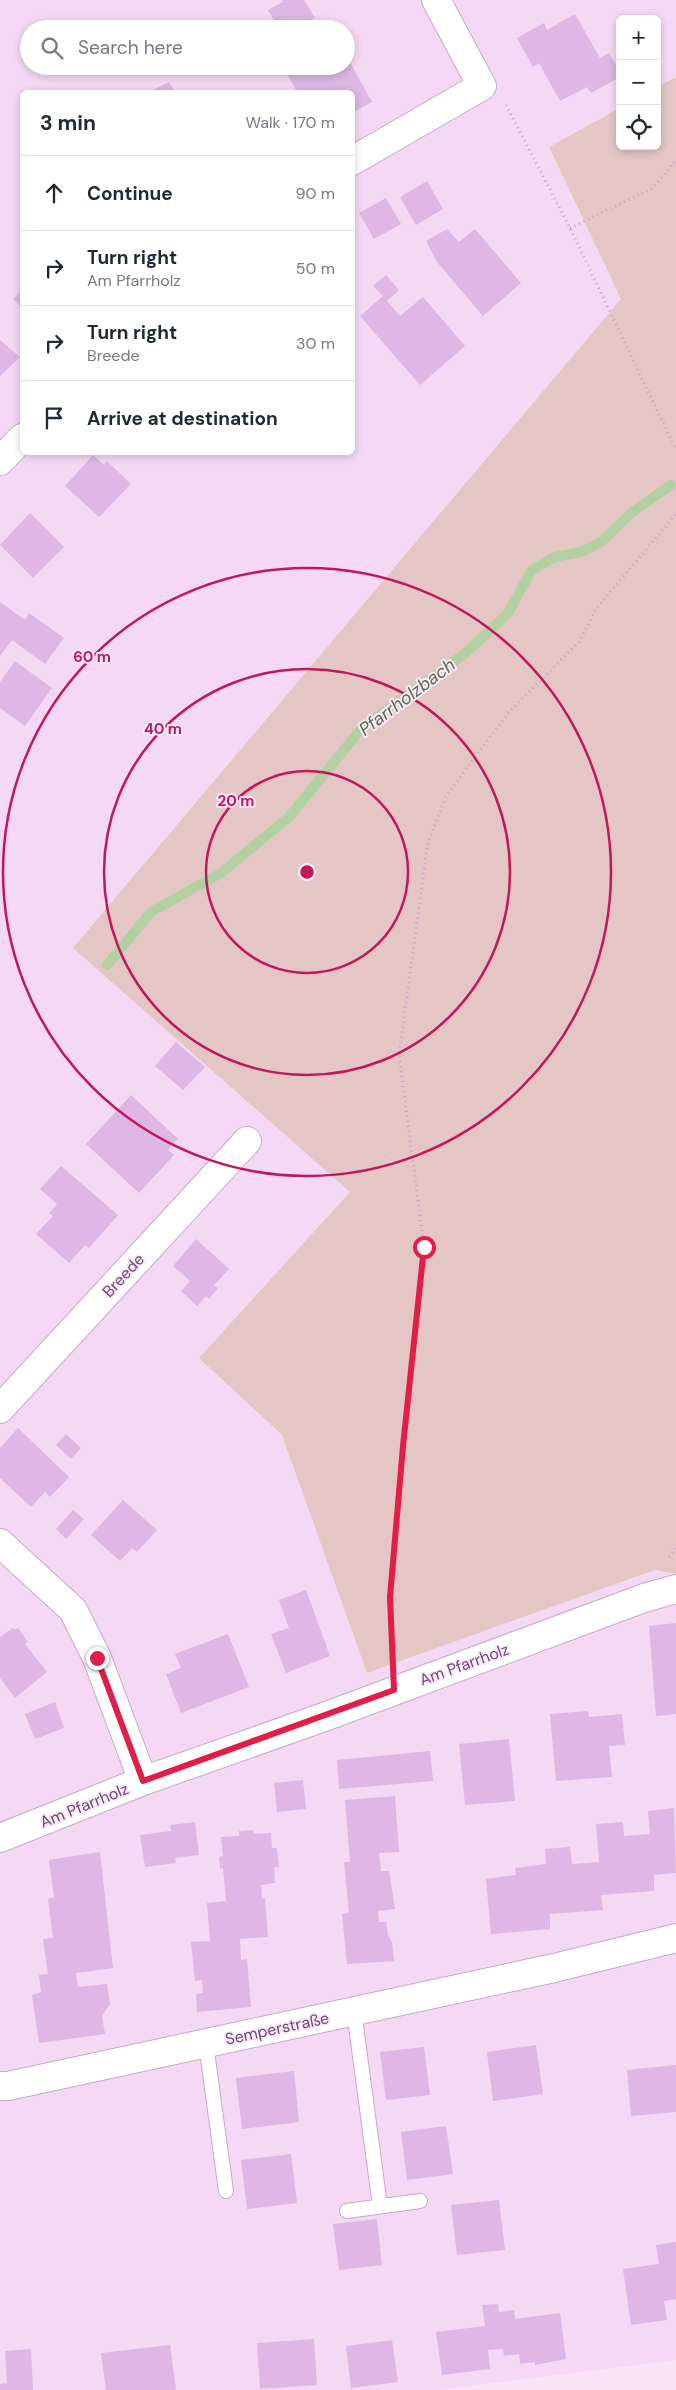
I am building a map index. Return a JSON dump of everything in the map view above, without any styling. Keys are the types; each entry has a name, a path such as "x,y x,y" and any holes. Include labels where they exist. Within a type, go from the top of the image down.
{"street":[{"path":"355,159 482,86 436,0"},
{"path":"0,461 20,440"},
{"name":"Breede","path":"0,1409 247,1141"},
{"path":"0,1543 73,1610 97,1658 143,1781"},
{"name":"Am Pfarrholz","path":"0,1838 143,1781 644,1598 676,1589"},
{"name":"Semperstraße","path":"0,2086 8,2086 206,2044 554,1968 676,1938"}],"lane":[{"path":"354,2011 380,2206"},
{"path":"206,2044 226,2191"},
{"path":"348,2211 420,2201"}],"path":[{"path":"482,86 503,101 570,228 676,450"},
{"path":"570,228 653,188 676,160"},
{"path":"394,1690 390,1597 402,1456 424,1247 399,1054 428,842 446,797 477,754 509,712 579,642 596,609 676,514"}],"shaded area":[{"path":"0,0 676,0 676,77 661,85 661,15 616,15 616,110 549,148 621,299 73,948 350,1192 199,1358 282,1435 367,1673 655,1570 676,1574 676,2360 437,2390 0,2390"},
{"path":"676,77 676,1574 655,1570 367,1673 282,1435 199,1358 350,1192 73,948 621,299 549,147 616,110 616,150 661,150 661,85"}],"building":[{"path":"282,0 304,0 315,18 311,20 274,20 268,10 283,2"},
{"path":"575,14 600,58 609,53 616,64 616,79 591,93 587,87 560,101 539,63 533,67 517,38 544,23 547,30"},
{"path":"355,71 372,102 355,111 355,90 296,90 288,75 355,75"},
{"path":"169,82 174,90 153,90"},
{"path":"427,181 443,209 416,225 400,197"},
{"path":"386,198 401,224 374,239 359,213"},
{"path":"447,229 459,242 475,229 521,283 483,316 437,262 426,241"},
{"path":"386,275 399,290 387,301 400,316 423,297 465,346 420,385 360,316 383,296 373,286"},
{"path":"20,292 20,306 13,299"},
{"path":"0,340 20,357 0,376"},
{"path":"93,455 104,465 107,461 131,484 99,517 65,486"},
{"path":"30,513 64,547 33,578 0,545"},
{"path":"0,602 25,620 29,613 64,638 45,664 12,640 0,656"},
{"path":"15,661 52,688 25,726 0,708 0,682"},
{"path":"176,1042 205,1067 183,1090 155,1066"},
{"path":"131,1095 178,1139 168,1150 174,1155 139,1193 86,1144"},
{"path":"61,1166 118,1215 89,1248 85,1245 69,1263 36,1234 53,1216 49,1213 57,1204 40,1189"},
{"path":"196,1239 229,1269 214,1285 218,1288 209,1299 206,1296 197,1306 181,1291 190,1281 173,1266"},
{"path":"18,1428 69,1477 50,1497 45,1492 31,1507 0,1478 0,1448"},
{"path":"66,1434 81,1448 71,1459 56,1445"},
{"path":"123,1500 157,1530 137,1552 132,1548 120,1561 91,1535"},
{"path":"73,1510 84,1519 66,1539 56,1529"},
{"path":"306,1590 330,1656 286,1673 271,1634 289,1628 279,1600"},
{"path":"676,1623 676,1714 656,1716 649,1626"},
{"path":"13,1628 15,1630 18,1628 28,1642 25,1644 47,1672 15,1698 0,1678 0,1637"},
{"path":"228,1634 249,1687 181,1713 166,1674 181,1668 175,1654"},
{"path":"55,1702 64,1728 35,1739 25,1714"},
{"path":"588,1711 589,1717 622,1714 625,1745 609,1746 612,1777 556,1781 550,1714"},
{"path":"509,1739 515,1801 465,1805 459,1744"},
{"path":"430,1751 433,1781 339,1789 337,1760"},
{"path":"303,1780 306,1809 277,1812 274,1783"},
{"path":"395,1796 399,1852 379,1853 381,1871 389,1871 395,1909 378,1911 379,1922 386,1922 388,1935 392,1942 394,1961 347,1964 342,1914 349,1913 344,1862 350,1862 345,1800"},
{"path":"674,1808 676,1873 654,1875 654,1891 601,1895 603,1910 550,1914 550,1929 491,1934 486,1879 516,1875 515,1868 546,1864 545,1849 570,1847 572,1864 599,1862 596,1824 623,1822 624,1836 650,1834 648,1811"},
{"path":"195,1822 199,1855 175,1858 176,1863 145,1867 140,1835 171,1831 170,1825"},
{"path":"253,1830 254,1834 271,1833 272,1848 277,1848 279,1867 274,1867 275,1883 261,1885 262,1899 265,1898 268,1937 240,1939 241,1960 247,1959 251,2007 197,2012 196,1994 203,1993 202,1980 195,1981 191,1942 210,1941 207,1903 226,1901 223,1868 220,1869 219,1857 223,1856 221,1837 239,1836 239,1831"},
{"path":"100,1852 113,1968 76,1973 78,1987 107,1984 110,2004 102,2016 105,2034 39,2043 32,1995 41,1992 39,1975 48,1974 43,1939 53,1938 48,1899 54,1897 49,1860"},
{"path":"536,2045 543,2094 493,2101 487,2052"},
{"path":"424,2047 430,2095 386,2100 380,2052"},
{"path":"676,2065 676,2112 631,2116 627,2070"},
{"path":"294,2071 299,2122 242,2129 236,2078"},
{"path":"446,2126 453,2174 407,2180 401,2132"},
{"path":"291,2154 297,2203 247,2209 241,2160"},
{"path":"499,2200 505,2250 457,2255 451,2205"},
{"path":"377,2219 382,2265 339,2270 333,2224"},
{"path":"676,2242 676,2299 664,2301 667,2320 631,2325 623,2269 659,2264 656,2245"},
{"path":"498,2304 499,2312 514,2310 515,2319 560,2313 566,2359 535,2365 535,2362 520,2364 519,2354 504,2356 503,2349 488,2350 490,2369 442,2375 436,2332 485,2326 482,2305"},
{"path":"314,2339 317,2385 260,2389 257,2343"},
{"path":"392,2340 398,2382 351,2388 346,2346"},
{"path":"170,2345 176,2390 106,2390 101,2353"},
{"path":"31,2349 33,2390 0,2390 0,2384 7,2383 5,2351"}],"waterway":[{"name":"Pfarrholzbach","path":"107,965 151,912 221,873 289,817 361,729 463,655 495,626 508,613 531,571 554,557 581,552 601,542 631,513 671,485"}],"route":[{"path":"97,1658 143,1781 324,1717 394,1690 390,1597 403,1446 424,1247"}]}
